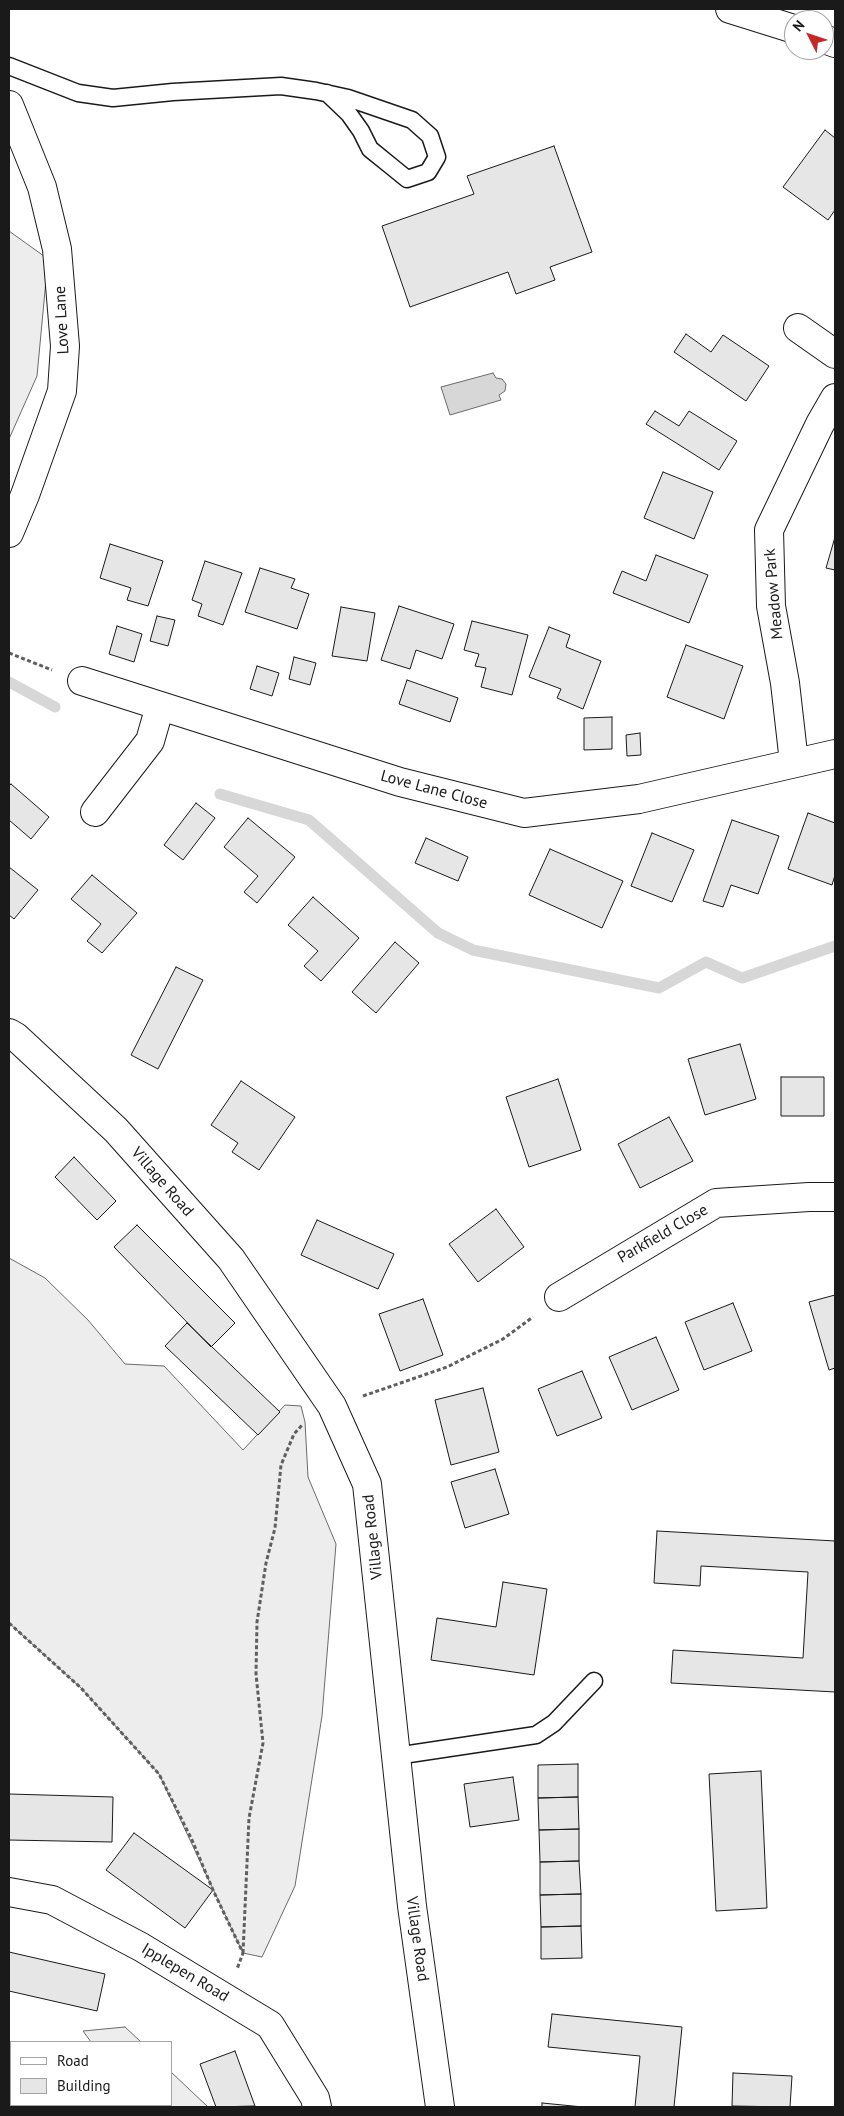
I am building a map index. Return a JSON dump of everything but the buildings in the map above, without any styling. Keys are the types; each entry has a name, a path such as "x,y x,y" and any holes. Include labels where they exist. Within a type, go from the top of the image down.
{"street":[{"path":"730,9 784,26"},
{"name":"Love Lane","path":"9,105 42,187 57,249 65,346 62,391 25,495 9,533"},
{"path":"798,328 835,354"},
{"name":"Meadow Park","path":"794,762 784,683 771,606 769,530 820,424 835,398"},
{"name":"Love Lane Close","path":"82,681 400,782 524,813 638,799 794,762"},
{"path":"95,812 150,741 160,706"},
{"path":"794,762 835,754"},
{"name":"Village Road","path":"9,1032 116,1130 230,1260 332,1406 367,1484 412,1906 440,2107"},
{"name":"Parkfield Close","path":"559,1296 716,1203 835,1197"},
{"name":"Ipplepen Road","path":"9,1892 52,1900 141,1947 270,2025 315,2098 317,2107"}],"lane":[{"path":"9,66 78,93 114,98 174,92 281,86 327,93 383,109 412,120 430,136 437,157 428,172 407,179 370,149 362,131 349,114 327,93"},
{"path":"396,1756 536,1736 554,1723 594,1681"}],"path":[{"path":"9,653 82,681"},
{"path":"227,1998 243,1952 249,1818 263,1743 256,1674 257,1622 266,1563 275,1528 281,1465 294,1434 305,1422 332,1406 447,1366 503,1339 559,1296"},
{"path":"9,1623 81,1688 159,1774 192,1840 213,1890 243,1952"}],"shaded area":[{"path":"9,231 48,259 37,376 9,439"},
{"path":"493,373 496,378 502,379 506,384 505,391 499,395 501,400 450,415 441,387"},
{"path":"9,1258 45,1278 88,1320 125,1364 164,1366 243,1450 285,1405 301,1406 305,1422 308,1477 336,1544 322,1716 295,1886 262,1957 243,1953 159,1774 81,1688 9,1623"},
{"path":"125,2027 140,2041 90,2041 83,2031"},
{"path":"172,2073 208,2107 143,2107 172,2106"}],"waterway":[{"path":"9,682 55,707"},
{"path":"220,794 309,820 438,933 473,950 659,988 706,962 742,978 835,946"}]}
